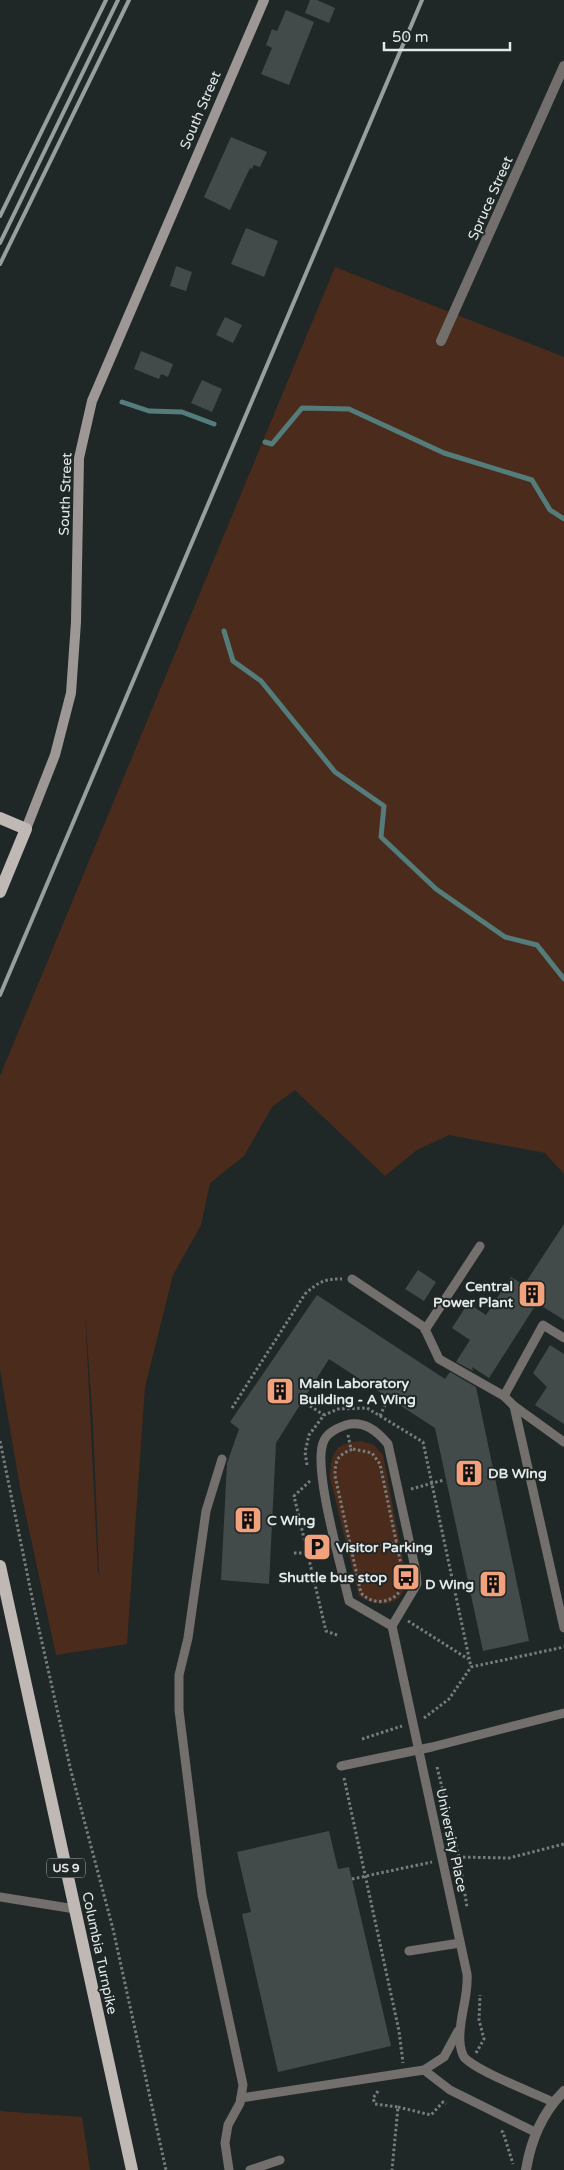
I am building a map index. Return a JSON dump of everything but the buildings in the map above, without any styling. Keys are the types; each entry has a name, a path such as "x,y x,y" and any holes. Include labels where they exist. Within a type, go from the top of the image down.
{"main road":[{"path":"0,818 26,829"},
{"name":"South Street","path":"0,892 26,829"},
{"name":"Columbia Turnpike","path":"0,1566 132,2170"}],"street":[{"name":"South Street","path":"26,829 55,755 71,693 76,622 79,458 92,402 264,0"},
{"name":"Spruce Street","path":"441,341 564,66"},
{"path":"526,2170 535,2132 553,2102 564,2091"}],"lane":[{"path":"425,1330 480,1246"},
{"path":"352,1279 425,1330 439,1359 504,1396 514,1406 564,1442"},
{"path":"504,1396 542,1325 564,1338"},
{"path":"514,1406 564,1628"},
{"path":"356,1423 377,1432 388,1444 399,1492 418,1584 392,1626 349,1601 321,1475 322,1444 334,1430 356,1423"},
{"path":"222,1459 206,1511 188,1638 180,1675 179,1710 202,1895 243,2085 241,2098 228,2125 225,2143 229,2170"},
{"name":"University Place","path":"392,1626 468,1984 461,2024 460,2043 464,2056 467,2059"},
{"path":"341,1766 419,1750 564,1713"},
{"path":"0,1897 75,1909"},
{"path":"409,1951 460,1944"},
{"path":"444,2057 461,2024"},
{"path":"241,2098 424,2070 444,2057 451,2055 467,2059 476,2066 553,2102"},
{"path":"424,2070 450,2090 535,2132"},
{"path":"250,2170 280,2160"}],"path":[{"path":"232,1408 305,1294 316,1284 328,1278 352,1279"},
{"path":"380,1416 386,1403"},
{"path":"310,1406 324,1415"},
{"path":"337,1635 326,1631 294,1496 311,1481 305,1452 309,1435 324,1415 338,1409 367,1408 423,1442 471,1667"},
{"path":"0,1441 34,1607 71,1771 112,1929 166,2170"},
{"path":"353,1448 372,1453 380,1464 397,1543 404,1588 395,1597 387,1601 367,1600 362,1593 335,1476 335,1461 340,1454 353,1448"},
{"path":"386,1494 444,1480"},
{"path":"294,1553 308,1552 334,1534"},
{"path":"338,1554 397,1543"},
{"path":"398,1616 469,1659"},
{"path":"362,1739 423,1719 449,1699 471,1667 564,1647"},
{"path":"341,1766 399,2031 404,2058 403,2073"},
{"path":"352,1879 459,1857 509,1858 564,1844"},
{"path":"382,2089 375,2092 373,2098 375,2104 398,2107 430,2115 443,2102 454,2108"},
{"path":"392,2170 398,2107"},
{"path":"495,2128 503,2132 513,2162 512,2170"}],"shaded area":[{"path":"335,267 564,357 564,1174 545,1153 449,1135 417,1150 385,1176 295,1090 272,1107 244,1156 210,1183 201,1225 173,1275 145,1387 127,1644 56,1655 20,1488 0,1369 0,1076","holes":["85,1312 93,1422 99,1573"]},
{"path":"361,1441 374,1445 383,1455 407,1581 400,1596 395,1601 389,1603 374,1603 359,1596 330,1478 331,1462 336,1451 345,1444"},
{"path":"0,2111 82,2117 90,2170 0,2170"}],"waterway":[{"path":"122,402 149,411 182,412 214,424"},
{"path":"265,442 272,444 302,408 349,409 444,453 532,480 550,510 564,519"},
{"path":"224,631 233,661 261,681 335,772 384,806 381,837 436,889 505,937 537,945 564,979"}],"railway":[{"path":"0,216 106,0"},
{"path":"0,243 118,0"},
{"path":"0,264 129,0"},
{"path":"0,995 422,0"}],"place":[{"name":"Central Power Plant","path":"532,1294"},
{"name":"Main Laboratory Building - A Wing","path":"280,1391"},
{"name":"DB Wing","path":"469,1473"},
{"name":"C Wing","path":"248,1520"},
{"name":"Visitor Parking","path":"317,1547"},
{"name":"Shuttle bus stop","path":"406,1577"},
{"name":"D Wing","path":"493,1584"}]}
